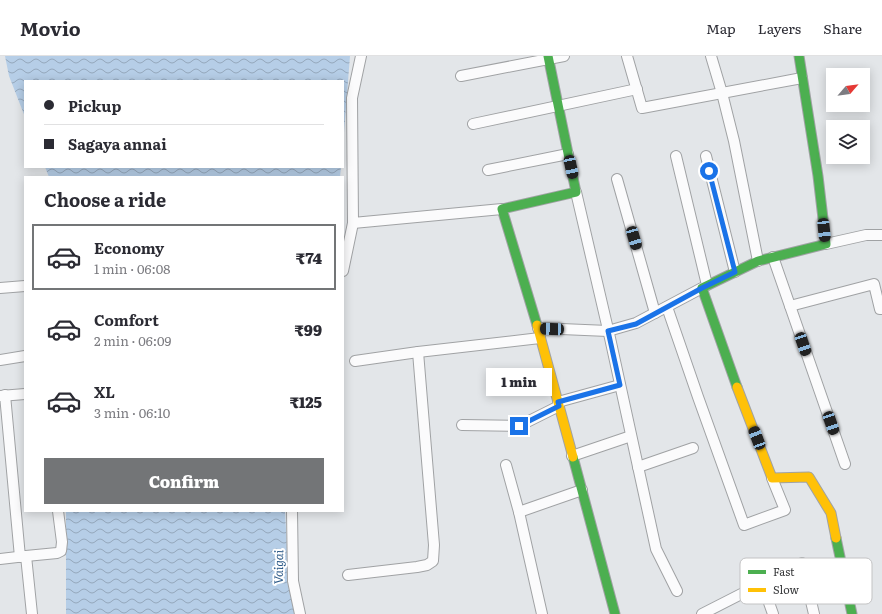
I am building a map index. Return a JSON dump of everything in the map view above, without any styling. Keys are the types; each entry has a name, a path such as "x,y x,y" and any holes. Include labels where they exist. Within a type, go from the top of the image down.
{"street":[{"path":"344,266 353,223 352,98 361,56"},
{"path":"461,76 548,57 564,56"},
{"path":"627,56 642,108 802,78"},
{"path":"711,56 734,141 758,261"},
{"path":"799,56 818,176 826,244"},
{"path":"548,57 576,192 656,549 677,591"},
{"path":"473,124 636,89"},
{"path":"488,170 568,154"},
{"path":"667,307 744,525 785,510 737,386 704,287 676,156"},
{"path":"706,156 735,272"},
{"path":"617,179 655,313"},
{"path":"353,223 502,208 576,192"},
{"path":"502,208 539,333 615,614"},
{"path":"355,361 539,333 608,331 636,324 704,287 758,261 826,244 866,236 882,235"},
{"path":"773,257 845,464"},
{"path":"790,306 874,284 880,309 882,309"},
{"path":"0,288 24,286"},
{"path":"348,575 417,568 427,565 433,561 434,545 418,352"},
{"path":"0,360 24,356"},
{"path":"462,425 519,426 558,404 620,385"},
{"path":"24,394 2,396 32,614"},
{"path":"572,456 631,436"},
{"path":"638,467 693,448"},
{"path":"506,465 519,512 542,614"},
{"path":"772,478 809,477 831,514 840,558"},
{"path":"519,512 582,490"},
{"path":"0,559 57,553 61,551 62,542 58,512"},
{"path":"292,512 293,581 300,614"},
{"path":"702,614 740,594"},
{"path":"769,604 773,614"},
{"path":"812,604 814,614"},
{"path":"850,604 852,614"}],"water":[{"path":"5,56 350,56 344,132 344,80 24,80 24,114 9,76"},
{"path":"45,168 341,168 340,176 49,176"},
{"name":"Vaigai","path":"66,512 285,512 289,585 296,614 66,614"}],"traffic: fast":[{"path":"537,325 502,209 576,192 548,56"},
{"path":"737,387 702,288 758,261 826,244 818,176 799,56"},
{"path":"573,457 615,614"},
{"path":"836,538 840,558"},
{"path":"850,604 852,614"}],"traffic: slow":[{"path":"537,325 573,457"},
{"path":"737,387 772,478 809,477 831,513 836,538"}],"route":[{"path":"519,426 559,406 558,402 620,385 608,331 636,324 735,272 709,171"}]}
